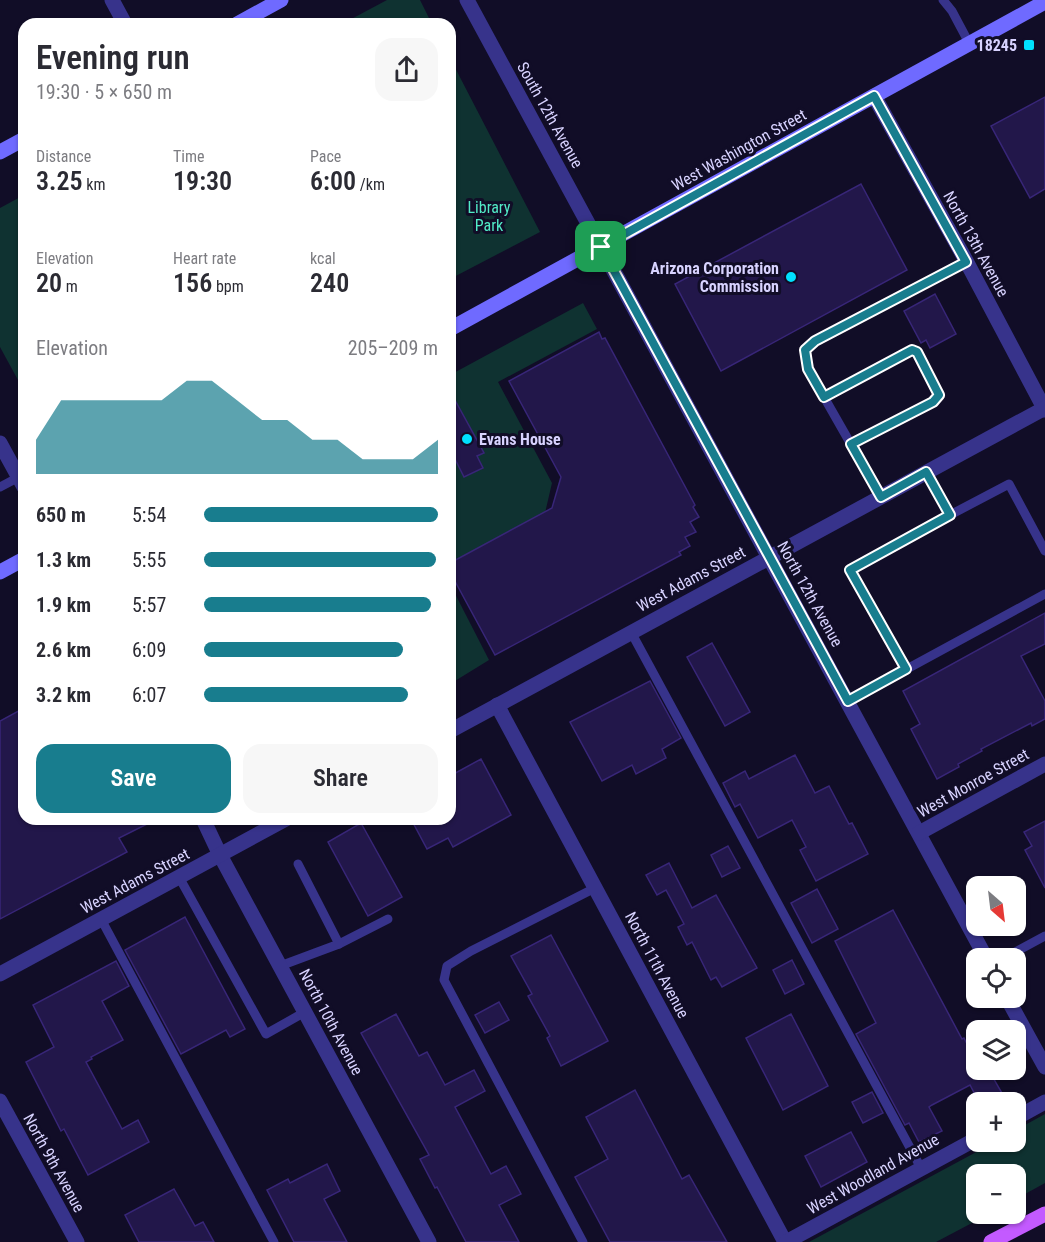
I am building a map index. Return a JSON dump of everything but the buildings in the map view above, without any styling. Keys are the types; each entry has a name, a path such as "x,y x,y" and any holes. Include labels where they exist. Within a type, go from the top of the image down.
{"main road":[{"path":"255,18 281,0"},
{"name":"West Washington Street","path":"456,326 1045,2"},
{"path":"0,152 18,142"},
{"path":"0,572 18,562"},
{"path":"991,1242 1045,1214"}],"street":[{"path":"112,0 122,18"},
{"name":"South 12th Avenue","path":"467,0 601,247"},
{"name":"North 13th Avenue","path":"874,96 1045,409"},
{"name":"North 12th Avenue","path":"601,247 981,948"},
{"name":"West Adams Street","path":"456,727 1045,409"},
{"path":"0,443 18,476"},
{"name":"North 11th Avenue","path":"497,705 786,1242"},
{"name":"West Monroe Street","path":"919,833 1045,764"},
{"name":"North 10th Avenue","path":"205,825 429,1242"},
{"name":"West Adams Street","path":"0,974 275,825"},
{"path":"1013,1008 1045,1067"},
{"name":"North 9th Avenue","path":"0,1101 77,1242"},
{"path":"1026,1112 1045,1102"},
{"name":"West Woodland Avenue","path":"786,1242 966,1143"}],"lane":[{"path":"943,0 952,11 969,43"},
{"path":"881,497 808,369 805,350 815,341 966,262"},
{"path":"824,397 912,350 917,352 939,395 933,402 851,444"},
{"path":"926,472 950,515"},
{"path":"0,487 18,483"},
{"path":"906,669 850,570 1009,484 1045,551"},
{"path":"848,701 1045,594"},
{"path":"631,632 921,1168"},
{"path":"298,864 339,944"},
{"path":"179,877 266,1034 305,1012"},
{"path":"583,1242 444,980 447,966 471,951 595,888"},
{"path":"101,919 274,1242"},
{"path":"280,966 339,944 388,919"},
{"path":"1023,948 1045,936"}],"green space":[{"path":"387,0 420,0 429,18 353,18"},
{"name":"Library Park","path":"456,70 540,232 456,276"},
{"path":"18,198 18,380 0,347 0,208"},
{"path":"583,303 597,329 498,382 552,483 545,513 456,561 456,372"},
{"path":"456,596 489,660 456,680"},
{"path":"1045,1114 1045,1183 1026,1193 1026,1164 966,1164 966,1224 970,1224 936,1242 809,1242 976,1152 1026,1152 1026,1124"}],"place":[{"name":"18245","path":"1029,45"},
{"name":"Arizona Corporation Commission","path":"791,277"},
{"name":"Evans House","path":"467,439"}],"route":[{"path":"874,96 966,262 815,341 805,350 808,369 824,397 912,350 917,352 939,395 933,402 851,444 881,497 926,472 950,515 850,570 906,669 848,701 601,247 874,96"}]}
